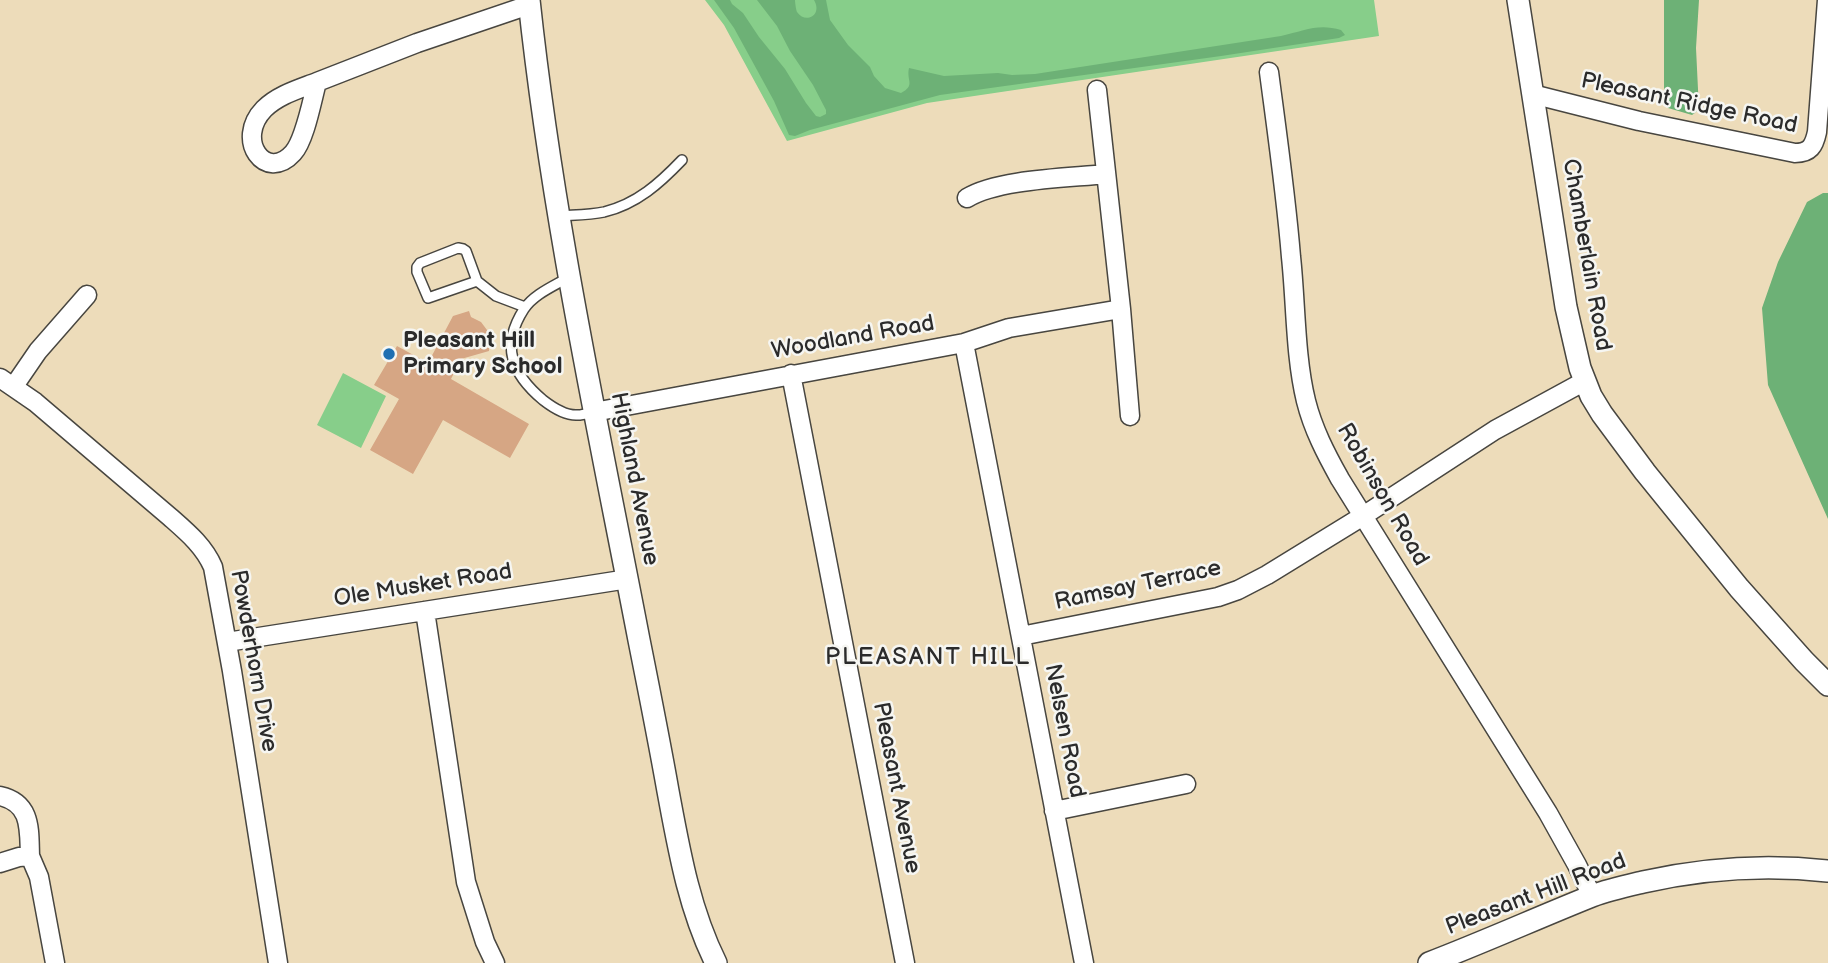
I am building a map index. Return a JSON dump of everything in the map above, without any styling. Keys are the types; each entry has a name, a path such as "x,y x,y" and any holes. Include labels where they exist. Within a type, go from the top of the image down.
{"street":[{"name":"Chamberlain Road","path":"1518,0 1570,331 1585,381 1602,414 1645,472 1739,588 1828,685"},
{"name":"Pleasant Ridge Road","path":"1532,94 1639,121 1803,153 1811,149 1817,132 1827,0"},
{"path":"317,82 300,143 293,154 280,162 265,162 254,151 251,139 257,117 276,100 288,93 416,43 529,3"},
{"name":"Highland Avenue","path":"529,3 558,216 681,860 694,908 716,963"},
{"name":"Robinson Road","path":"1269,72 1291,255 1301,373 1314,427 1325,453 1363,516 1548,813 1592,896"},
{"path":"1097,90 1130,416"},
{"path":"967,198 987,190 1021,183 1106,174"},
{"path":"7,382 87,295"},
{"name":"Woodland Road","path":"594,412 964,342 1019,326 1121,309"},
{"name":"Nelsen Road","path":"964,342 1084,963"},
{"name":"Pleasant Avenue","path":"791,374 905,963"},
{"name":"Ramsay Terrace","path":"1021,636 1226,594 1256,581 1363,516 1495,430 1585,381"},
{"name":"Powderhorn Drive","path":"7,382 35,402 170,517 207,554 213,567 227,642 278,963"},
{"name":"Ole Musket Road","path":"227,642 628,579"},
{"path":"425,611 467,882 477,919 495,963"},
{"path":"1054,811 1186,785"},
{"path":"0,796 16,803 25,813 29,825 30,856 39,877 55,963"},
{"path":"0,863 30,856"},
{"name":"Pleasant Hill Road","path":"1429,963 1592,896 1662,878 1710,870 1767,867 1828,871"}],"lane":[{"path":"558,216 602,212 622,206 661,182 682,160"},
{"path":"477,281 428,298 417,267 420,263 458,248 463,249 477,281 496,296 525,307"},
{"path":"569,277 537,296 525,307 515,327 512,357 516,370 532,391 556,409 574,415 594,412"}],"green space":[{"path":"705,0 1374,0 1379,36 927,103 787,141 724,25"},
{"path":"714,0 730,0 743,13 785,69 806,103 816,116 820,117 826,114 826,110 813,85 777,26 757,0 795,0 797,12 808,18 815,14 814,0 826,0 830,20 848,45 870,67 885,88 901,93 909,85 909,68 944,76 1035,74 1318,28 1341,30 1345,35 1221,56 940,95 795,136 789,135 774,101 734,28"},
{"path":"1664,0 1699,0 1696,48 1699,110 1692,115 1668,108 1664,99"},
{"path":"1828,193 1828,519 1768,385 1762,308 1778,262 1807,202"},
{"path":"343,373 386,396 361,448 317,425"}],"building":[{"path":"469,311 471,317 481,322 487,330 490,338 489,351 461,359 451,379 529,424 510,458 443,420 413,474 370,450 399,399 374,385 397,346 428,363 453,316"}],"place":[{"name":"Pleasant Hill Primary School","path":"389,354"}],"district":[{"name":"PLEASANT HILL","path":"928,658"}]}
